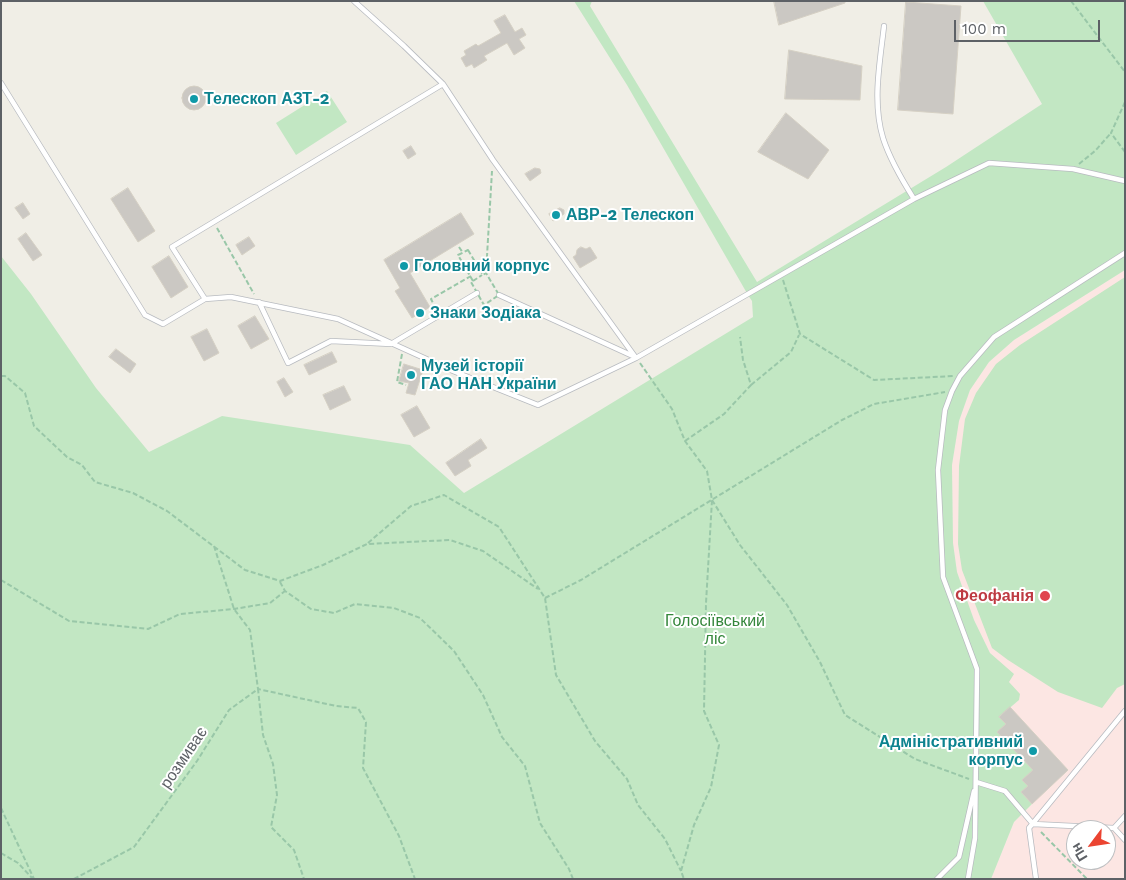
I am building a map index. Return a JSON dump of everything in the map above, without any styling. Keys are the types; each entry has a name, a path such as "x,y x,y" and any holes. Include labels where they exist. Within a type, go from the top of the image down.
{"lane":[{"path":"354,1 443,84 493,160 636,358"},
{"path":"884,26 878,93 880,123 883,137 892,159 914,200"},
{"path":"1,83 146,315 162,324 204,298 231,297 338,319 453,371 538,405 636,358 914,200 989,163 1072,169 1125,181"},
{"path":"204,298 172,247 443,84"},
{"path":"968,879 975,838 977,669 943,577 938,470 946,410 952,391 960,376 994,337 1125,254"},
{"path":"259,302 288,363 331,341 391,344 477,294"},
{"path":"499,295 636,358"},
{"path":"1036,879 1029,828 1125,711"},
{"path":"976,782 1005,791 1033,824 1066,826"},
{"path":"937,879 959,857 976,782"},
{"path":"1116,826 1125,816"},
{"path":"1116,830 1125,840"}],"path":[{"path":"1071,1 1125,72"},
{"path":"1072,169 1096,151 1111,133 1125,102"},
{"path":"1111,133 1125,152"},
{"path":"486,273 470,282 484,305 499,295 486,273 493,160"},
{"path":"214,222 259,302"},
{"path":"460,247 463,253"},
{"path":"474,281 458,255 468,250 483,275"},
{"path":"440,315 430,299 471,276"},
{"path":"782,276 800,334 874,380 960,376"},
{"path":"685,441 724,414 752,385 791,352 800,334"},
{"path":"740,336 743,360 752,385"},
{"path":"403,349 397,382 406,385"},
{"path":"636,358 672,409 685,441 706,471 712,500 706,603 704,711 718,744 711,787 694,825 681,872"},
{"path":"1,376 5,376 25,393 34,426 67,457 82,465 95,482 133,493 167,511 245,570 280,581 323,565 368,544 411,506 444,495 499,527 545,598 556,675 595,741 627,779 638,805 664,839 684,879"},
{"path":"545,598 581,580 842,420 874,404 952,391"},
{"path":"712,500 740,545 787,605 820,662 846,714 915,759 976,782"},
{"path":"368,544 450,540 483,551 538,589"},
{"path":"214,546 234,609 250,630 263,735 273,764 277,795 271,827 294,850 304,879"},
{"path":"1,580 68,622 148,628 180,614 234,609 270,603 285,591"},
{"path":"280,581 285,591 311,609 334,613 355,604 394,608 420,618 454,651 483,695 502,737 526,766 540,823 569,869 573,879"},
{"path":"258,689 336,706 358,708 366,722 363,768 399,836 415,879"},
{"name":"розмиває","path":"74,879 134,847 197,761 229,710 258,689"},
{"path":"1,808 34,879"},
{"path":"1033,824 1087,879"},
{"path":"1,853 18,863 34,879"}],"shaded area":[{"name":"Феофанія","path":"1125,270 1125,879 991,879 1014,822 1032,804 1021,792 1022,780 997,732 999,717 1019,700 990,653 974,620 957,572 953,543 952,465 959,421 970,390 989,362 1014,340"}],"green space":[{"name":"Голосіївський ліс","path":"574,1 592,1 590,6 757,282 946,167 1042,104 983,1 1125,1 1125,270 1014,340 989,362 970,390 959,421 952,465 953,543 957,572 974,620 990,653 1014,674 1009,682 1020,694 1019,700 999,717 1006,724 997,732 1033,770 1022,780 1028,786 1021,792 1032,804 1014,822 991,879 1,879 1,256 31,294 96,388 149,452 222,416 410,445 464,493 753,317 752,301 627,85"},
{"path":"327,91 347,122 296,155 276,123"},
{"name":"Феофанія","path":"1125,277 1125,684 1117,688 1102,708 1058,692 992,648 962,570 958,544 959,466 965,419 976,393 996,364 1020,345"}],"building":[{"path":"774,1 845,1 845,3 779,25"},
{"path":"906,2 961,6 953,114 898,110"},
{"path":"505,15 515,32 522,28 526,35 519,39 525,48 514,55 507,43 484,56 487,60 474,68 472,64 466,67 461,58 466,55 464,51 476,44 478,46 501,33 494,21"},
{"path":"789,50 862,66 860,100 785,99"},
{"name":"Телескоп АЗТ-2","path":"194,86 203,89 206,98 203,107 194,110 185,107 182,98 185,89"},
{"path":"786,113 829,150 808,179 758,152"},
{"path":"411,146 416,154 408,159 403,151"},
{"path":"535,168 540,169 541,173 530,181 525,174"},
{"path":"128,188 155,231 138,242 111,199"},
{"path":"23,203 30,214 23,219 15,208"},
{"name":"АВР-2 Телескоп","path":"560,208 564,210 564,214 553,221 549,214"},
{"name":"Головний корпус","path":"461,213 474,234 410,273 430,307 412,318 395,291 400,288 384,260"},
{"path":"26,233 42,255 33,261 18,239"},
{"path":"249,237 255,246 242,255 236,245"},
{"path":"581,247 586,249 590,247 597,258 580,268 573,257"},
{"path":"169,256 188,287 171,298 152,267"},
{"path":"255,316 269,339 251,349 238,326"},
{"path":"207,329 219,353 204,361 191,337"},
{"path":"116,349 136,364 130,373 109,357"},
{"path":"332,352 337,362 309,375 304,365"},
{"name":"Музей історії ГАО НАН України","path":"404,364 423,370 415,395 406,393 409,383 399,381"},
{"path":"284,378 293,392 285,397 277,382"},
{"path":"344,386 351,400 330,410 323,395"},
{"path":"417,406 430,428 414,437 401,415"},
{"path":"481,439 487,448 468,460 471,466 455,476 446,463"},
{"name":"Адміністративний корпус","path":"1010,707 1068,770 1032,804 1021,792 1028,786 1022,780 1033,770 997,732 1006,724 999,717"}],"place":[{"name":"Телескоп АЗТ-2","path":"194,99"},
{"name":"АВР-2 Телескоп","path":"556,215"},
{"name":"Головний корпус","path":"404,266"},
{"name":"Знаки Зодіака","path":"420,313"},
{"name":"Музей історії ГАО НАН України","path":"411,375"},
{"name":"Феофанія","path":"1045,596"},
{"name":"Адміністративний корпус","path":"1033,751"}]}
